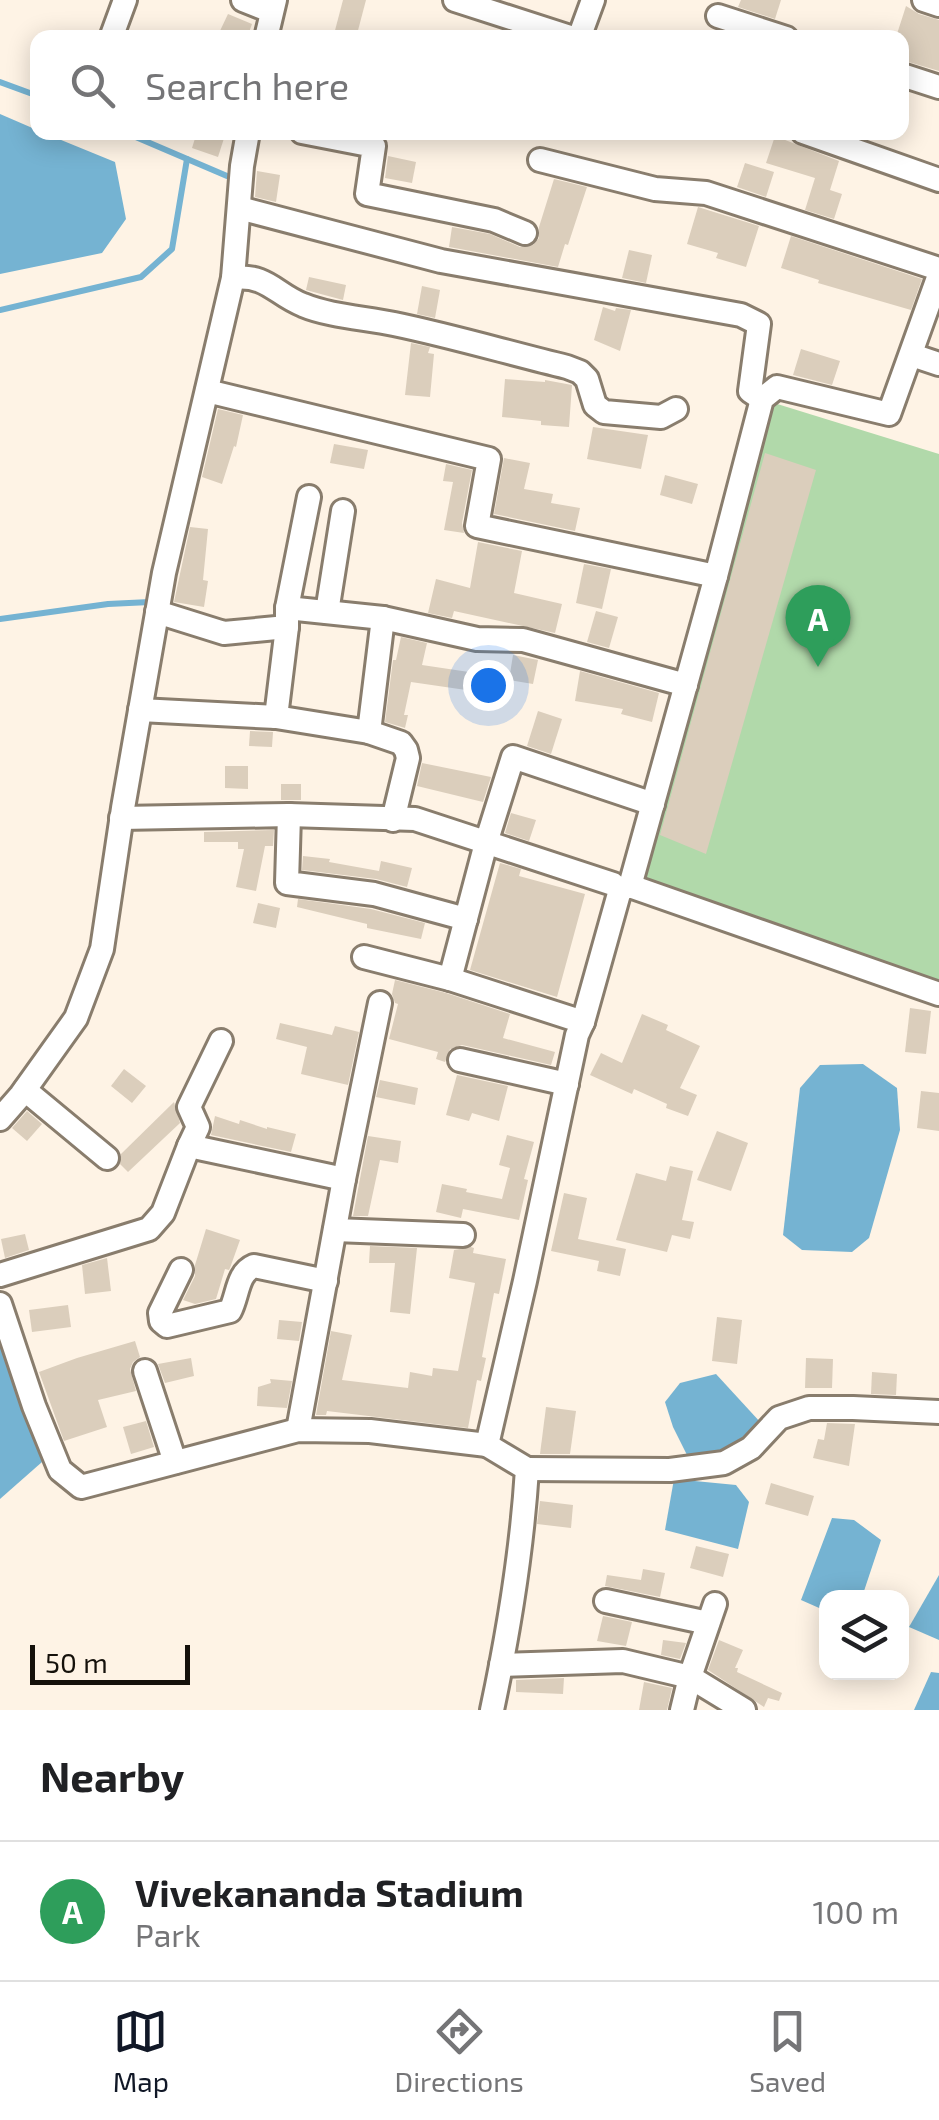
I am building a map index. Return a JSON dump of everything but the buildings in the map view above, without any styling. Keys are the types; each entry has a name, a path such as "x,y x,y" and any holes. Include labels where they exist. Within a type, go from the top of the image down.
{"street":[{"path":"114,30 125,0"},
{"path":"243,0 273,6"},
{"path":"455,0 551,30"},
{"path":"579,30 592,0"},
{"path":"924,0 939,4"},
{"path":"718,16 761,30"},
{"path":"909,77 939,87"},
{"path":"0,1118 76,1018 102,949 164,573 233,278 247,140"},
{"path":"343,140 374,146 367,194 494,220 525,233"},
{"path":"826,140 939,180"},
{"path":"487,1445 577,1034 653,804 762,399 777,387 889,414 939,272 706,193 655,189 540,160"},
{"path":"239,208 441,261 741,315 758,324 750,391 762,399"},
{"path":"233,278 267,282 305,307 395,324 567,367 587,379 595,405 604,412 660,417 676,409"},
{"path":"912,354 939,364"},
{"path":"207,391 489,458 477,526 716,576"},
{"path":"276,717 287,618 309,496"},
{"path":"326,612 343,512"},
{"path":"157,612 224,632 326,612 384,618 477,639 523,640 686,685"},
{"path":"370,732 384,618"},
{"path":"140,710 276,717 370,732 401,743 408,758 392,820"},
{"path":"450,979 513,757 653,804"},
{"path":"289,816 287,883 374,894 466,919"},
{"path":"121,818 415,819 939,994"},
{"path":"364,957 450,979 584,1022"},
{"path":"298,1430 380,1003"},
{"path":"0,1275 149,1230 163,1212 198,1127 189,1107 221,1040"},
{"path":"460,1060 567,1084"},
{"path":"24,1090 107,1158"},
{"path":"189,1146 344,1180"},
{"path":"335,1230 463,1235"},
{"path":"181,1270 160,1312 160,1322 167,1326 230,1311 243,1274 254,1266 326,1281"},
{"path":"0,1304 60,1470 81,1487 298,1430 370,1431 487,1445 526,1469 670,1470 724,1463 752,1448 779,1418 809,1408 939,1412"},
{"path":"145,1371 175,1462"},
{"path":"492,1710 510,1626 526,1469"},
{"path":"606,1601 711,1613 682,1710"},
{"path":"502,1665 623,1661 690,1676 744,1710"}],"green space":[{"path":"774,403 939,454 939,984 636,881"}],"water":[{"path":"0,114 30,127 30,140 61,140 115,162 126,219 102,253 0,274"},
{"path":"863,1064 897,1088 900,1130 869,1238 852,1252 802,1250 783,1235 800,1088 820,1065"},
{"path":"0,1335 42,1462 0,1499"},
{"path":"716,1374 761,1423 724,1455 688,1457 665,1402 680,1383"},
{"path":"674,1479 736,1485 749,1502 738,1549 665,1530"},
{"path":"832,1518 854,1520 881,1540 864,1590 819,1590 819,1608 801,1600"},
{"path":"939,1575 939,1640 909,1627"},
{"path":"931,1672 939,1673 939,1710 914,1710"}],"waterway":[{"path":"0,82 30,93"},
{"path":"143,140 227,176"},
{"path":"0,310 141,277 172,249 187,159"},
{"path":"0,619 150,602"}],"place":[{"name":"Vivekananda Stadium","path":"818,667"}]}
